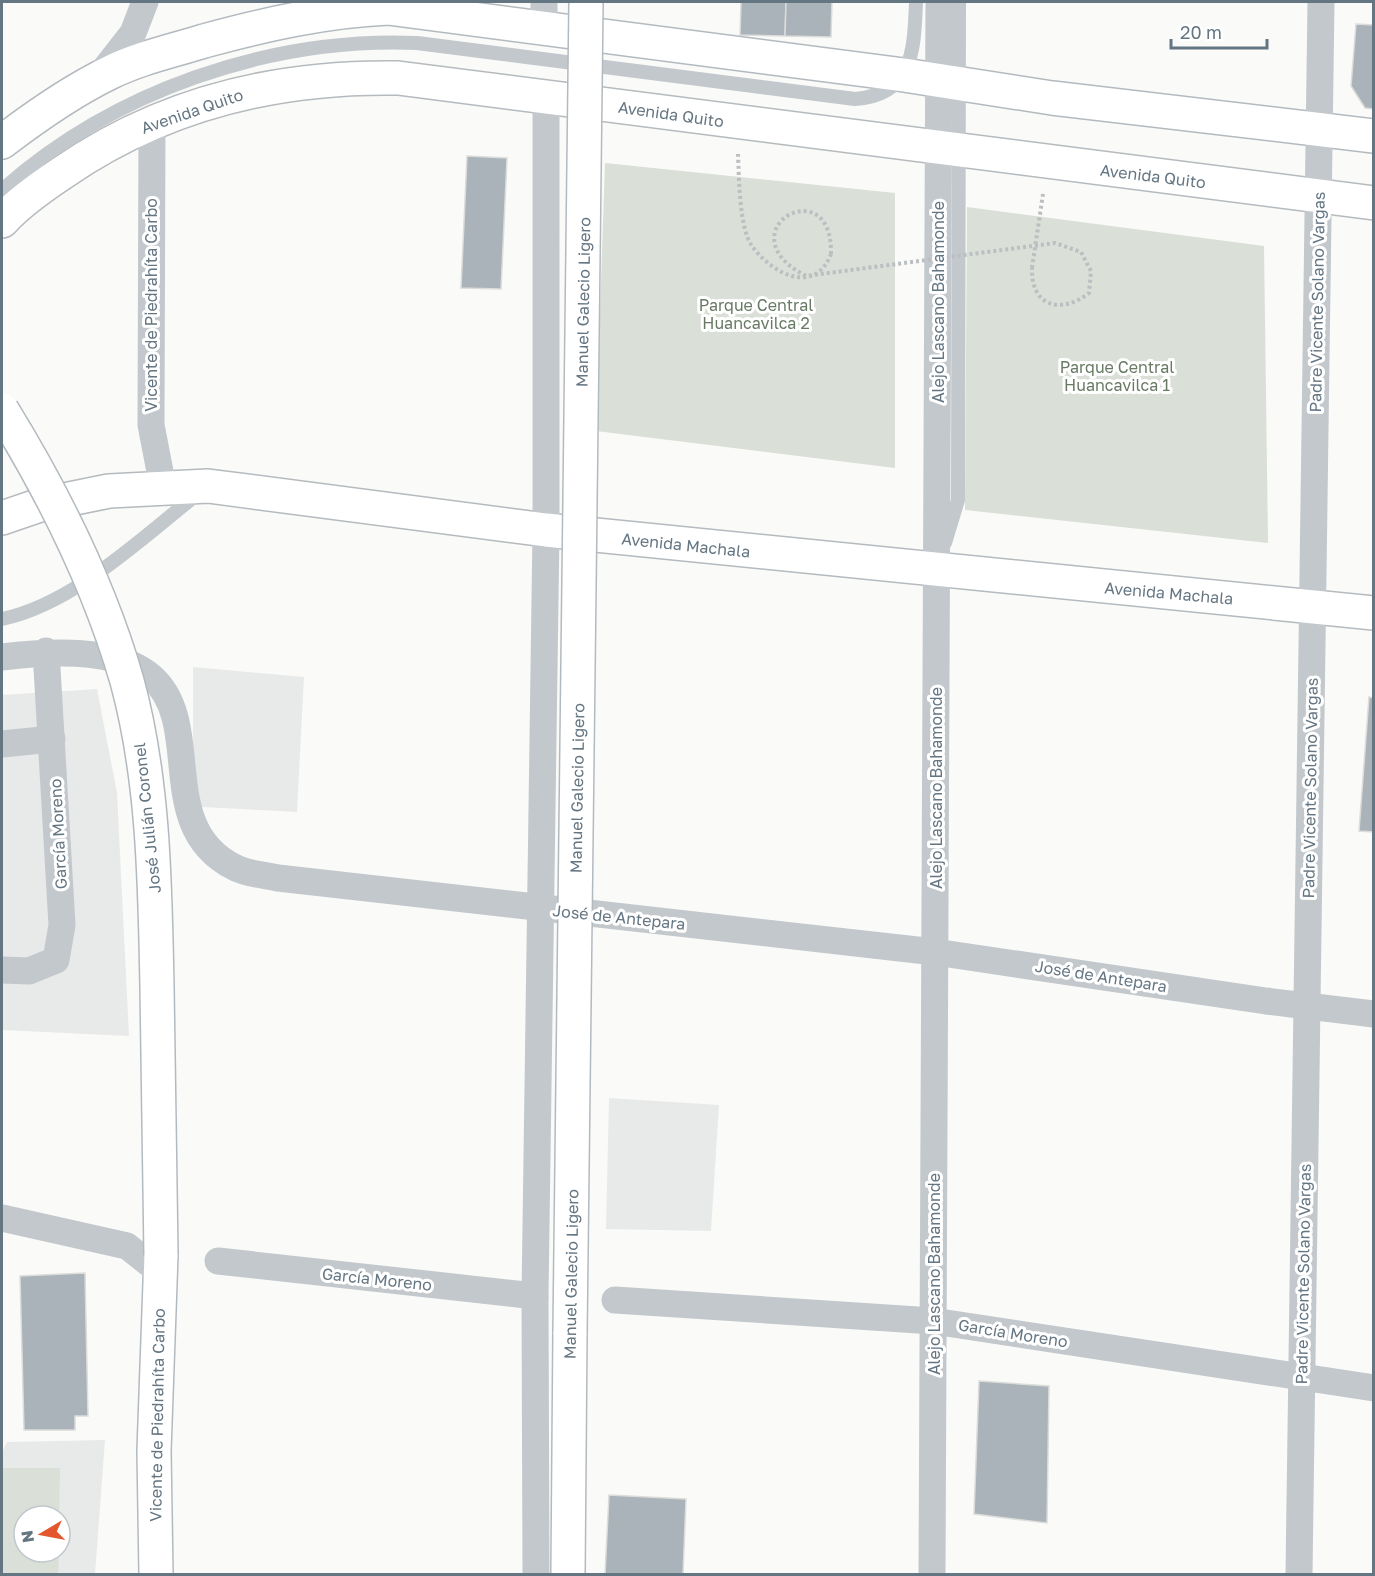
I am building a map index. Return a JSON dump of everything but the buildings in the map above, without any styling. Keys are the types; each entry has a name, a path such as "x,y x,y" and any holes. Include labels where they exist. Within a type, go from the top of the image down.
{"main road":[{"name":"Manuel Galecio Ligero","path":"568,1575 586,2"},
{"path":"2,142 39,113 97,79 151,56 259,26 347,10 388,8 544,14 1052,98 1374,136"},
{"name":"Avenida Quito","path":"2,221 49,182 88,154 152,121 257,90 302,82 353,78 398,78 1047,164 1374,203"},
{"name":"José Julián Coronel","path":"2,411 34,463 88,569 113,635 140,741 156,895 160,1263"},
{"name":"Avenida Machala","path":"2,518 40,505 109,491 208,486 546,530 1374,613"},
{"name":"Vicente de Piedrahíta Carbo","path":"156,1575 154,1450 160,1263"}],"street":[{"path":"97,79 132,33 145,2"},
{"name":"Alejo Lascano Bahamonde","path":"932,1575 937,571 949,82 939,2"},
{"name":"Padre Vicente Solano Vargas","path":"1299,1575 1321,2"},
{"name":"Manuel Galecio Ligero","path":"536,1575 536,1296 546,530 546,98"},
{"name":"Vicente de Piedrahíta Carbo","path":"152,121 151,425 163,487"},
{"name":"José de Antepara","path":"2,657 46,651 92,654 129,662 157,680 172,707 180,741 189,813 207,846 234,868 278,878 935,952 1374,1014"},
{"name":"García Moreno","path":"2,970 29,971 56,960 62,925 46,651"},
{"path":"2,744 52,739"},
{"path":"2,1218 126,1246 160,1263"},
{"name":"García Moreno","path":"218,1261 536,1296"},
{"name":"García Moreno","path":"615,1299 933,1321 1374,1388"}],"lane":[{"path":"2,190 29,165 78,133 121,108 162,90 241,63 338,45 378,42 417,44 855,99 870,98 887,91 904,75 915,42 916,2"},
{"path":"949,82 959,2"},
{"path":"2,619 22,615 71,590 208,486"}],"path":[{"path":"736,123 740,199 751,245 775,267 795,278 811,278 825,269 831,254 832,240 826,224 818,215 802,211 788,214 778,223 774,238 778,255 786,266 806,276 1055,243 1081,252 1091,272 1089,293 1076,303 1060,306 1046,301 1038,294 1032,281 1032,268 1047,164"}],"shaded area":[{"path":"193,667 304,677 297,812 202,807 193,790"},
{"path":"97,689 117,793 129,1036 2,1030 2,695"},
{"path":"609,1098 719,1105 711,1231 606,1229"},
{"path":"105,1440 95,1574 2,1574 2,1452 7,1442"}],"green space":[{"name":"Parque Central Huancavilca 2","path":"605,163 895,193 895,468 596,431"},
{"name":"Parque Central Huancavilca 1","path":"967,207 1264,246 1268,543 965,510"},
{"path":"2,1468 60,1468 59,1504 12,1504 12,1564 58,1564 58,1574 2,1574"}]}
